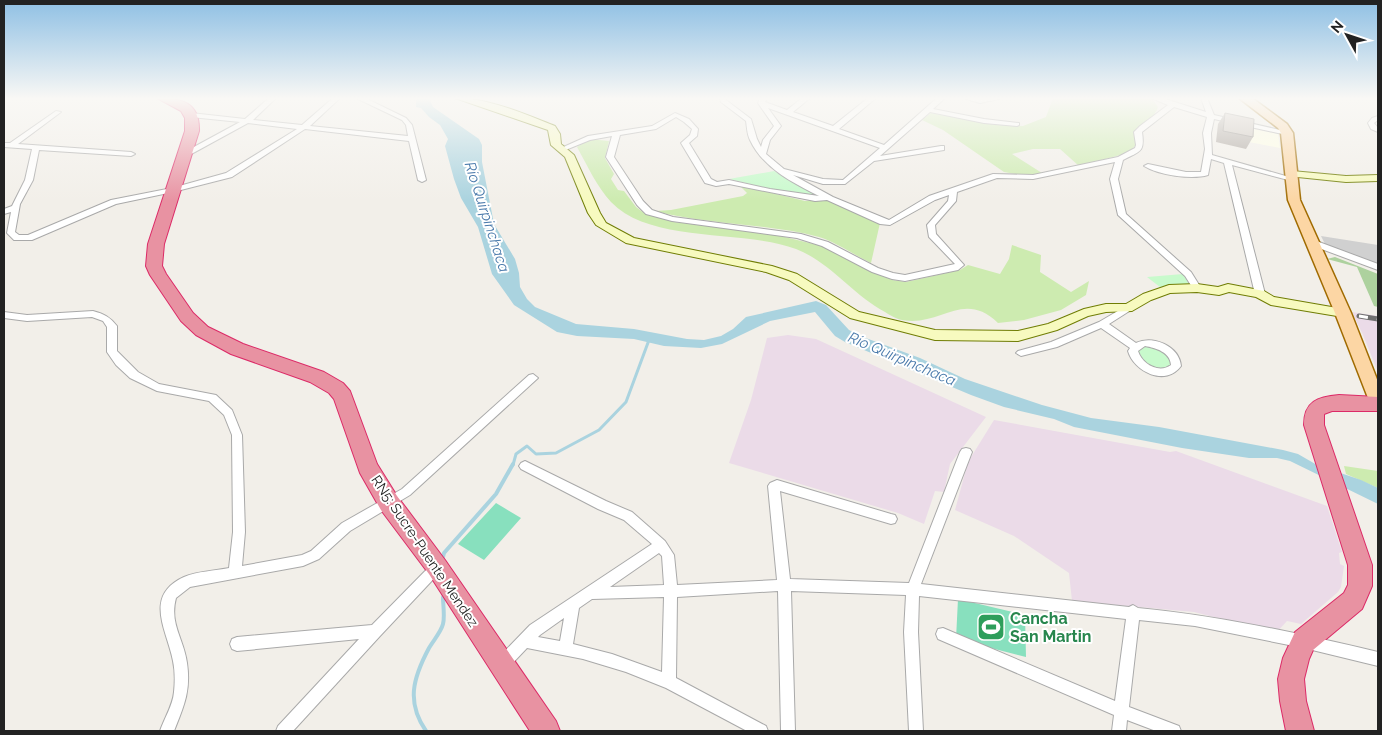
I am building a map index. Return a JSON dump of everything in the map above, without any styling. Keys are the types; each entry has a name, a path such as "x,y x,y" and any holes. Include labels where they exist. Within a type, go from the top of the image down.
{"highway":[{"name":"RN5: Sucre-Puente Mendez","path":"192,132 156,244 154,266 158,276 187,317 202,331 236,349 301,370 336,388 348,405 367,467 389,503 437,567 546,731"},
{"path":"1300,731 1293,701 1291,679 1296,658 1304,641 1353,601 1360,586 1360,565 1314,425 1313,414 1318,407 1344,402 1378,404"}],"main road":[{"path":"1287,132 1294,200 1373,378 1378,404"}],"street":[{"path":"8,145 27,132"},
{"path":"184,156 227,132"},
{"path":"36,147 29,180 16,207 11,233 17,238 29,238 114,202 173,190 229,175 296,132"},
{"path":"352,132 412,139"},
{"path":"411,132 422,180"},
{"path":"554,132 556,145 563,149 572,161 594,213 602,225 630,241 718,258 793,277 844,309 872,320 934,335 981,338 1018,336 1052,328 1084,314 1106,308 1128,308"},
{"path":"563,149 588,138 622,132"},
{"path":"694,132 693,136 685,143 708,181 712,183 729,182 770,191 815,198 830,198"},
{"path":"752,132 754,140 762,153 795,181 890,223 897,221 932,198 996,176 1033,177 1120,159 1138,150 1140,145 1138,132"},
{"path":"762,153 767,140 773,132"},
{"path":"840,132 884,147"},
{"path":"780,170 838,184 845,182 902,132"},
{"path":"1148,166 1201,176 1205,173 1208,156 1207,132"},
{"path":"617,133 610,157 640,203 649,212 672,219 798,236 825,244 875,270 892,276 906,278 956,268 960,265 932,235 931,225 952,201 952,192"},
{"path":"8,145 131,154"},
{"path":"871,159 941,148"},
{"path":"1208,156 1292,177 1346,180 1378,178"},
{"path":"1120,159 1114,179 1122,215 1188,274 1197,288"},
{"path":"1227,161 1260,294"},
{"path":"4,212 16,207"},
{"path":"1311,242 1378,267"},
{"path":"1021,353 1054,346 1102,324 1147,297 1169,289 1197,288 1219,291 1228,288 1260,294 1271,301 1343,313"},
{"path":"4,316 27,318 92,314 106,319 112,326 112,352 134,375 157,387 212,398 219,403 228,413 237,435 239,532 235,572"},
{"path":"1102,324 1135,347"},
{"path":"167,731 181,693 180,662 167,619 167,606 170,595 187,582 303,560 315,555 346,526 406,492 533,378"},
{"path":"916,731 911,632 913,589 966,452"},
{"path":"525,466 581,495 628,516 661,545 668,555 672,592 669,682"},
{"path":"788,731 784,585 774,486 777,485 891,519"},
{"path":"502,665 535,630 661,545"},
{"path":"283,731 437,567"},
{"path":"591,593 672,592 784,585 913,589 1194,620 1304,641 1378,659"},
{"path":"566,648 573,604"},
{"path":"1119,731 1133,612"},
{"path":"237,644 375,631"},
{"path":"943,634 1122,711 1174,731"},
{"path":"524,641 566,648 641,670 669,682 760,731"}],"shaded area":[{"path":"1248,132 1270,132 1278,134 1280,148 1249,142"},
{"path":"1321,236 1378,245 1378,264 1325,244"},
{"path":"1352,312 1378,316 1378,372 1363,335"},
{"path":"788,335 816,339 986,417 950,464 944,492 935,491 924,524 898,513 729,463 751,400 767,338"},
{"path":"994,420 1170,452 1176,451 1327,506 1342,552 1339,553 1340,564 1344,566 1341,587 1338,592 1301,624 1287,621 1276,633 1194,612 1072,601 1069,573 1014,536 955,510 968,462"}],"green space":[{"path":"946,132 1136,132 1135,146 1128,153 1079,166 1060,149 1033,149 1012,154 1042,173 1027,176 1004,172"},
{"path":"589,139 609,141 605,158 614,174 611,179 618,190 624,191 636,207 644,213 674,222 768,233 822,246 892,280 906,282 960,270 968,265 1000,274 1009,259 1012,245 1041,255 1040,272 1071,292 1089,281 1086,295 1061,310 1024,320 998,323 985,313 973,309 962,309 915,321 900,319 873,305 820,262 796,249 751,239 673,230 649,224 628,215 611,202 601,190 577,147"},
{"path":"774,171 817,195 802,196 729,179"},
{"path":"739,185 805,201 828,200 880,223 871,263 832,242 799,232 695,219 655,211 671,210 743,196 747,193"},
{"path":"1335,257 1378,274 1378,307 1374,306 1357,267 1327,259"},
{"path":"1183,274 1189,284 1160,287 1147,277"},
{"path":"1147,346 1159,348 1172,359 1171,366 1160,370 1147,364 1137,351"},
{"path":"1344,466 1378,471 1378,488 1346,474"},
{"path":"496,503 521,518 484,560 458,544"},
{"name":"Cancha San Martin","path":"958,599 1025,615 1026,657 956,639"}],"water":[{"name":"Río Quirpinchaca","path":"444,132 469,132 479,139 482,145 482,162 494,224 515,259 520,287 527,299 535,307 576,324 634,329 687,339 704,340 721,336 733,329 746,317 816,301 826,305 849,330 920,358 965,379 1042,405 1091,418 1159,427 1298,454 1317,465 1378,488 1378,504 1290,461 1277,458 1249,458 1182,448 1074,427 1054,419 1004,407 845,342 835,336 815,312 770,321 722,344 701,348 664,346 634,339 577,336 557,332 514,305 492,274 478,227 461,198 454,179 445,146 448,139"}],"building":[{"path":"1230,132 1253,132 1253,137"}],"waterway":[{"path":"513,465 516,454 527,446 536,454 556,453 599,430 626,402 649,340"},
{"path":"443,557 444,553 496,494 513,464"},
{"path":"426,731 416,710 414,690 423,659 443,624 443,597"}],"railway":[{"path":"1359,316 1378,319"}],"place":[{"name":"Cancha San Martin","path":"991,627"}]}
